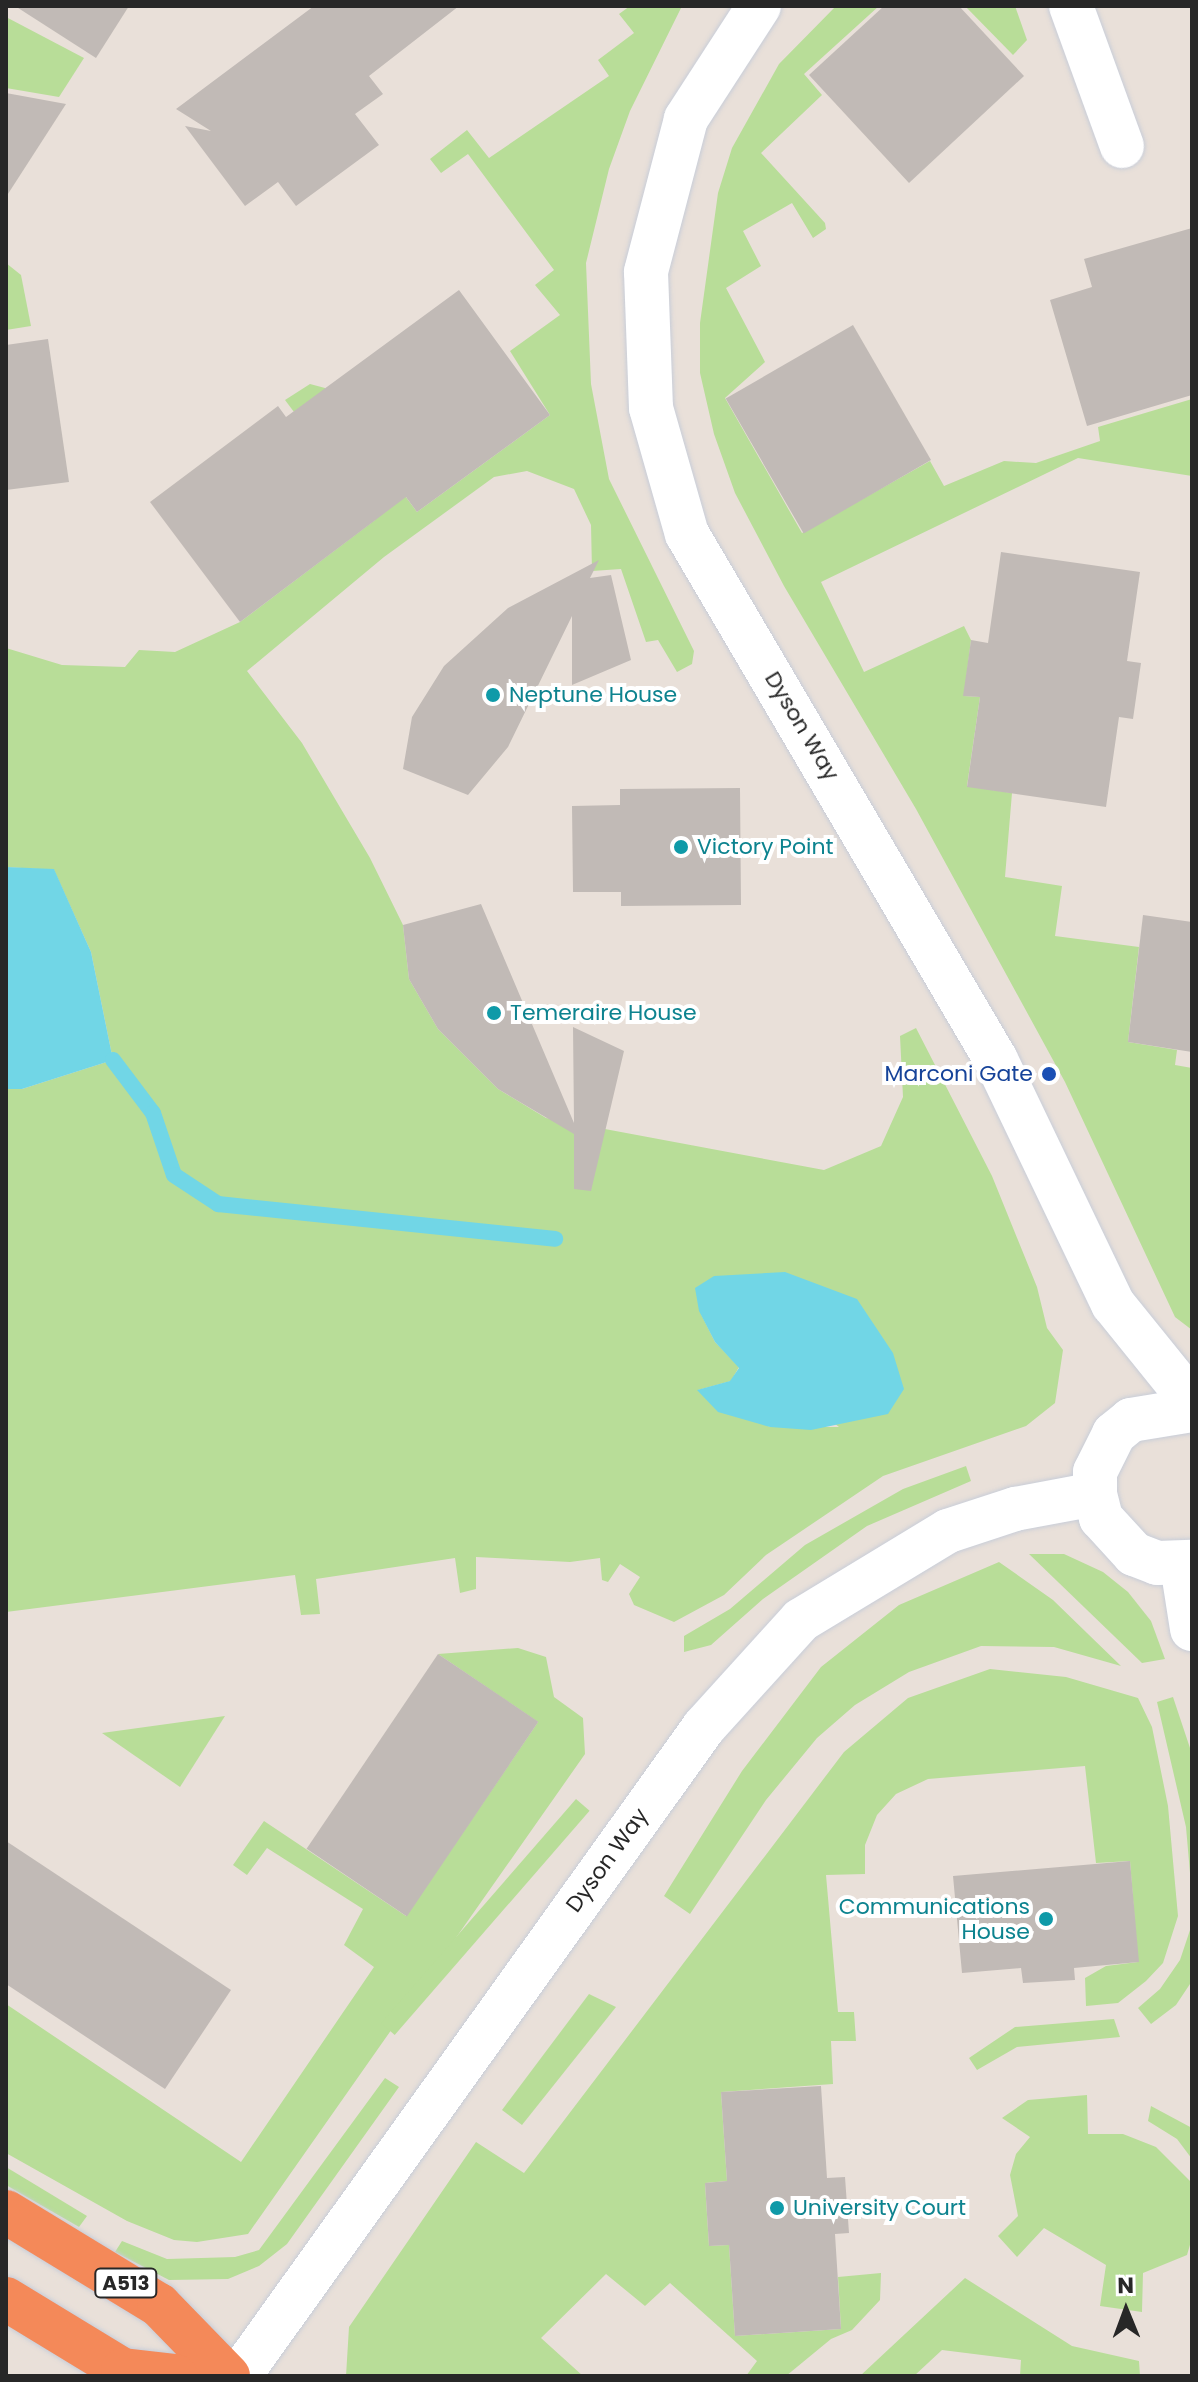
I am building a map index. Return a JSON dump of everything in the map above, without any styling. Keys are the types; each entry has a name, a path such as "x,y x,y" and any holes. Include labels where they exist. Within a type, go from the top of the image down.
{"highway":[{"name":"A513","path":"6,2212 159,2305 228,2376"},
{"path":"6,2299 123,2370 176,2376"}],"street":[{"name":"Dyson Way","path":"759,6 686,119 646,272 651,408 687,534 996,1060 1113,1304 1192,1402"},
{"path":"1071,6 1122,146"},
{"path":"1192,1410 1131,1420 1102,1452 1095,1494 1101,1518 1114,1539 1157,1563 1187,1563 1192,1629"},
{"name":"Dyson Way","path":"239,2376 704,1727 801,1620 948,1531 1015,1509 1095,1494"}],"green space":[{"path":"630,6 682,6 630,111 609,169 586,263 591,384 609,479 694,651 692,664 677,672 658,640 646,642 621,569 592,571 591,525 574,489 527,471 494,477 384,557 247,671 302,743 370,858 403,925 409,979 438,1029 498,1089 546,1118 824,1170 881,1146 903,1097 900,1036 916,1028 992,1176 1037,1287 1047,1328 1063,1350 1055,1403 1026,1426 883,1476 766,1555 724,1595 674,1622 634,1605 629,1594 640,1577 620,1564 608,1582 602,1580 600,1558 570,1562 476,1557 476,1589 460,1593 455,1558 316,1579 320,1614 301,1615 295,1575 6,1612 6,1089 22,1089 113,1060 91,952 54,870 6,867 6,648 62,665 125,667 139,650 175,652 240,622 375,520 285,400 310,384 325,388 417,512 550,415 510,351 560,315 535,285 554,270 468,154 441,173 430,159 467,130 489,158 609,76 598,60 634,33 619,14","holes":["701,1314 839,1427 770,1427 698,1390 731,1381 739,1367 715,1342"]},
{"path":"836,6 879,6 804,74 822,95 761,153 825,223 826,229 813,238 792,203 743,231 761,266 726,288 765,362 725,398 802,533 930,461 944,486 1004,461 1036,463 1100,441 1098,427 1192,399 1192,476 1078,458 821,582 864,672 964,626 971,640 964,696 980,697 967,786 1012,793 1005,877 1062,886 1055,936 1139,947 1128,1042 1177,1050 1175,1065 1192,1068 1192,1330 1175,1317 1065,1082 916,809 784,586 735,493 714,434 700,373 700,323 718,193 732,148 779,64"},
{"path":"965,6 1015,6 1027,40 1013,55"},
{"path":"6,17 84,58 59,97 6,88"},
{"path":"6,263 21,275 31,326 6,330"},
{"path":"966,1466 971,1481 867,1526 763,1599 711,1645 684,1652 684,1636 730,1609 805,1545 903,1489"},
{"path":"1029,1554 1064,1554 1103,1572 1128,1592 1151,1621 1165,1659 1142,1663"},
{"path":"999,1562 1053,1600 1121,1666 1054,1647 981,1646 909,1672 855,1705 817,1738 766,1800 690,1914 664,1896 742,1771 821,1667 899,1605"},
{"path":"518,1648 546,1657 554,1697 583,1718 585,1754 248,2234 197,2242 174,2240 127,2221 6,2153 6,2004 241,2162 374,1967 344,1945 363,1909 267,1848 247,1875 233,1865 264,1821 406,1916 538,1722 438,1654"},
{"path":"990,1669 1066,1677 1138,1698 1152,1727 1168,1806 1178,1916 1163,1963 1146,1981 1118,2003 1086,2006 1085,1978 1106,1966 1138,1962 1130,1861 1096,1863 1085,1766 928,1779 896,1794 877,1815 865,1845 865,1874 826,1875 838,2012 854,2012 856,2041 831,2041 833,2084 721,2092 727,2181 705,2183 709,2246 729,2245 735,2336 841,2329 838,2277 881,2273 880,2300 852,2330 831,2339 786,2376 746,2376 757,2361 670,2283 645,2306 606,2274 541,2338 583,2376 346,2376 349,2327 476,2142 524,2173 844,1752 908,1698"},
{"path":"1173,1697 1192,1754 1192,1896 1186,1827 1157,1702"},
{"path":"225,1716 180,1787 102,1733"},
{"path":"576,1799 590,1811 395,2035 381,2023"},
{"path":"1192,1924 1192,1981 1176,2005 1151,2024 1138,2008 1160,1989 1180,1960"},
{"path":"589,1994 616,2007 522,2125 502,2110"},
{"path":"1114,2019 1120,2037 1017,2047 977,2070 969,2058 1015,2027"},
{"path":"385,2078 399,2087 287,2244 259,2266 228,2279 169,2280 115,2252 122,2241 167,2259 235,2257 259,2250"},
{"path":"1087,2095 1088,2134 1123,2134 1156,2147 1192,2183 1192,2238 1187,2255 1143,2273 1142,2312 1100,2306 1106,2265 1044,2228 1017,2257 998,2236 1018,2216 1010,2175 1016,2154 1030,2137 1002,2118 1028,2100"},
{"path":"1151,2106 1192,2128 1192,2159 1177,2139 1148,2121"},
{"path":"6,2167 87,2216 79,2227 6,2185"},
{"path":"965,2278 1072,2346 1139,2361 1140,2376 1020,2376 1021,2360 942,2350 914,2376 860,2376"}],"water":[{"path":"6,867 54,869 91,952 113,1060 22,1089 6,1089"},
{"path":"785,1272 857,1299 893,1353 904,1389 888,1414 811,1430 770,1427 718,1412 697,1390 730,1381 739,1368 715,1342 699,1311 695,1288 714,1276"}],"building":[{"path":"15,6 129,6 96,58"},
{"path":"314,6 459,6 369,76 383,94 355,114 379,145 296,206 278,182 245,206 185,126 211,131 176,109"},
{"path":"884,6 959,6 1024,76 909,183 809,75"},
{"path":"6,93 66,104 6,197"},
{"path":"1192,228 1192,395 1087,426 1050,300 1092,287 1084,259"},
{"path":"459,290 550,415 417,512 406,497 240,622 150,502 278,406 286,417"},
{"path":"853,325 931,460 804,534 726,399"},
{"path":"48,339 69,482 6,490 6,345"},
{"path":"1001,552 1140,572 1127,661 1141,663 1133,719 1119,717 1106,807 967,787 980,697 963,696 971,640 988,643"},
{"name":"Neptune House","path":"599,560 590,578 611,575 631,660 572,685 572,616 508,747 468,795 403,769 412,717 444,666 508,608"},
{"name":"Victory Point","path":"740,788 741,905 621,906 621,892 573,892 572,806 620,805 620,789"},
{"name":"Temeraire House","path":"481,904 574,1123 573,1027 624,1051 591,1191 574,1189 574,1134 498,1089 438,1029 409,979 403,925"},
{"path":"1143,915 1192,922 1192,1052 1128,1042"},
{"path":"438,1654 538,1722 407,1916 307,1849"},
{"path":"6,1841 231,1990 165,2089 6,1984"},
{"name":"Communications House","path":"1130,1861 1139,1962 1074,1968 1075,1980 1023,1983 1021,1968 962,1973 953,1876"},
{"name":"University Court","path":"821,2086 827,2178 845,2177 849,2233 835,2234 841,2329 735,2336 729,2245 709,2246 705,2183 727,2181 721,2092"}],"waterway":[{"path":"113,1060 153,1113 174,1175 218,1204 555,1239"}],"place":[{"name":"Neptune House","path":"493,695"},
{"name":"Victory Point","path":"681,847"},
{"name":"Temeraire House","path":"494,1013"},
{"name":"Marconi Gate","path":"1049,1074"},
{"name":"Communications House","path":"1046,1919"},
{"name":"University Court","path":"777,2208"}]}
